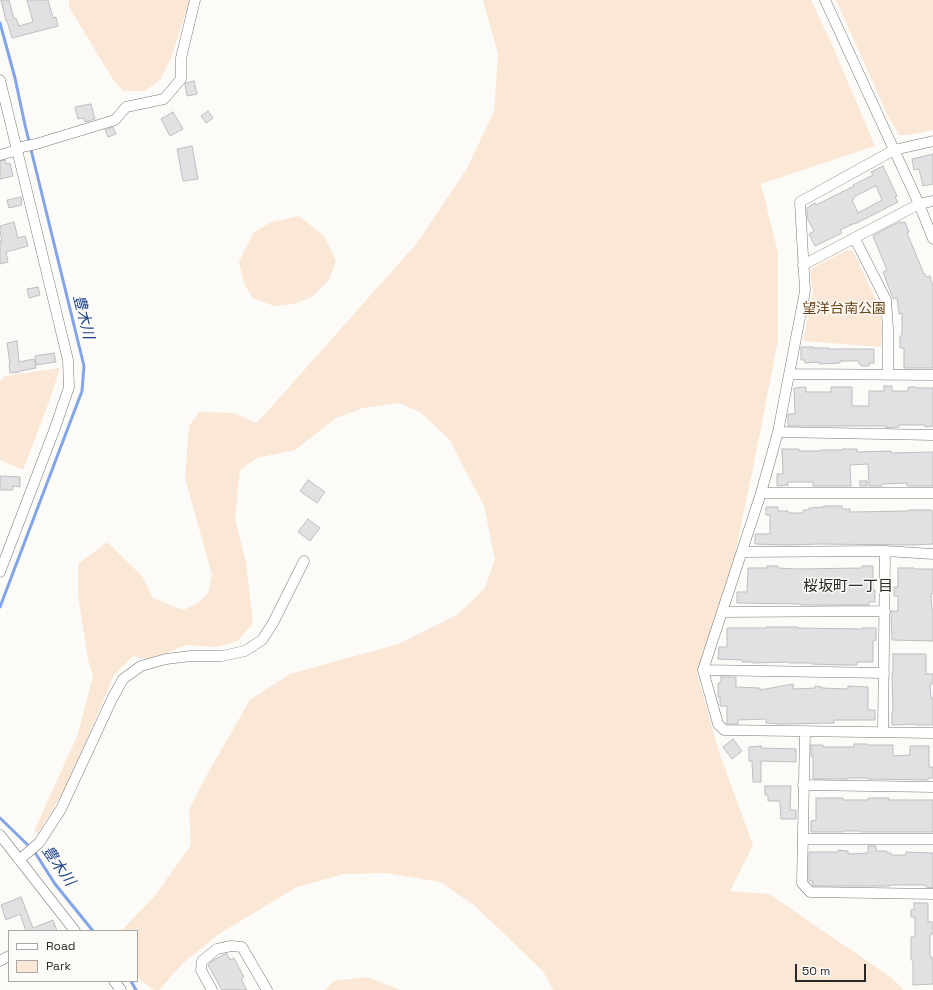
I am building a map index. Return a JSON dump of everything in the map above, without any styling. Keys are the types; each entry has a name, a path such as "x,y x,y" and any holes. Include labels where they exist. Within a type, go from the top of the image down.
{"street":[{"path":"0,155 116,120 126,107 164,99 181,79 182,58 196,0"},
{"path":"825,0 919,204 933,239"},
{"path":"0,80 19,149 68,360 69,387 55,428 0,572"},
{"path":"933,141 894,150 800,202 805,291 778,432 761,493 703,670 718,724 724,730 933,733"},
{"path":"803,265 919,204 933,201"},
{"path":"855,239 886,300 888,329 888,375"},
{"path":"789,374 933,376"},
{"path":"778,432 933,435"},
{"path":"761,493 933,493"},
{"path":"742,552 885,551 933,554"},
{"path":"883,732 885,551"},
{"path":"23,857 39,843 61,809 112,699 123,679 141,666 166,659 191,656 222,656 245,650 262,640 273,623 304,561"},
{"path":"723,612 884,611"},
{"path":"703,670 884,673"},
{"path":"805,732 802,883 810,892 933,894"},
{"path":"803,785 933,786"},
{"path":"0,835 23,857 72,930"},
{"path":"803,839 933,839"},
{"path":"212,990 201,970 202,961 217,949 231,946 242,947 267,990"},
{"path":"115,982 121,990"}],"green space":[{"path":"69,0 190,0 171,58 161,79 145,91 123,91 114,81 69,7"},
{"path":"483,0 811,0 831,42 875,146 761,184 778,253 778,340 732,569 697,674 719,752 753,845 730,891 769,894 892,978 904,990 553,990 543,971 474,905 440,882 386,873 344,874 297,887 219,934 183,963 159,990 154,990 140,980 138,977 138,930 121,930 154,897 191,845 189,810 208,773 250,700 290,674 398,644 457,615 485,588 495,559 484,506 449,439 421,413 400,403 363,408 336,418 295,450 257,458 240,470 235,519 246,562 253,623 238,641 216,647 186,645 149,660 133,656 114,675 69,782 38,834 34,831 78,734 93,676 88,660 78,594 78,564 107,542 142,576 153,598 183,610 198,603 208,593 212,575 185,478 189,426 199,412 234,413 256,423 417,243 466,170 494,112 498,54"},
{"path":"836,0 933,0 933,130 909,135 899,135 887,114"},
{"path":"299,216 324,236 336,261 329,280 312,297 294,304 274,306 253,298 244,284 239,262 254,232 272,222"},
{"name":"望洋台南公園","path":"847,250 853,251 880,308 882,329 881,347 803,341 813,292 810,272 814,267"},
{"path":"60,368 23,470 0,460 0,381 5,376"},
{"path":"367,977 400,990 325,990 334,981"}],"building":[{"path":"1,0 9,0 14,19 16,18 19,26 33,22 27,0 48,0 53,18 56,17 58,26 12,38"},
{"path":"194,81 197,94 187,96 185,84"},
{"path":"91,104 95,119 85,122 84,118 78,119 75,107"},
{"path":"208,111 213,118 206,123 201,116"},
{"path":"173,112 183,129 170,136 161,119"},
{"path":"113,127 116,134 108,137 105,130"},
{"path":"192,146 198,179 183,181 177,149"},
{"path":"933,154 933,184 923,186 919,169 914,170 912,159"},
{"path":"5,160 6,164 10,163 13,176 0,179 0,161"},
{"path":"883,166 897,196 895,197 898,202 840,230 842,233 815,246 809,234 814,231 807,218 807,208 854,186 853,185 873,175 871,172","holes":["876,186 882,200 858,213 852,200 854,197"]},
{"path":"21,197 22,205 9,208 7,200"},
{"path":"14,222 18,238 25,236 28,246 6,252 8,262 0,264 0,241 2,241 0,226"},
{"path":"900,222 905,222 909,232 907,233 924,274 926,277 930,276 933,286 933,368 904,368 904,348 900,348 900,336 902,336 902,313 899,314 897,298 893,299 883,272 887,270 873,236"},
{"path":"38,287 40,295 29,298 27,289"},
{"path":"17,341 19,362 34,359 36,368 10,373 7,343"},
{"path":"801,347 829,349 874,349 874,363 869,363 869,366 861,366 859,361 840,361 840,363 819,364 819,362 805,363 805,360 801,360"},
{"path":"54,353 56,362 36,365 35,356"},
{"path":"884,386 892,386 892,391 908,391 908,387 933,388 933,426 925,427 925,425 899,425 899,427 886,428 886,426 788,426 788,414 795,414 794,388 806,387 806,392 831,392 831,387 852,387 852,406 869,406 869,391 884,391"},
{"path":"782,449 821,451 857,449 857,452 891,451 891,453 933,452 933,486 907,486 907,483 869,486 868,464 850,465 851,486 813,486 813,482 788,482 788,485 777,486 777,474 783,474"},
{"path":"0,476 20,477 20,487 13,486 13,490 0,490"},
{"path":"308,480 325,492 317,503 300,491"},
{"path":"860,481 867,481 867,486 860,486"},
{"path":"842,506 842,509 850,509 850,512 932,510 933,544 755,544 755,534 770,534 770,515 766,515 766,507 778,507 778,511 788,511 788,513 803,513 803,510 809,510 809,508"},
{"path":"308,519 320,528 310,541 298,532"},
{"path":"767,566 797,569 862,568 862,566 873,566 873,590 875,590 875,602 869,602 869,605 737,603 737,592 747,592 748,568 767,568"},
{"path":"898,568 933,569 933,594 931,594 933,609 933,641 892,640 891,611 898,611 898,596 894,596 894,587 898,587"},
{"path":"727,628 876,628 876,640 873,641 873,662 857,662 857,665 843,665 789,662 753,663 742,662 742,660 718,659 719,647 727,647"},
{"path":"893,654 926,654 926,674 933,674 933,684 930,684 931,698 933,698 933,725 892,725"},
{"path":"721,677 736,677 736,687 760,688 760,690 793,684 793,689 815,688 815,686 822,688 848,689 848,686 868,687 868,710 875,710 875,720 834,720 834,723 781,724 766,723 766,719 738,720 738,724 727,724 727,706 720,706 720,697 718,697 718,683 721,683"},
{"path":"733,739 742,751 732,759 723,747"},
{"path":"854,744 893,745 893,756 910,755 910,746 929,746 929,767 933,767 933,778 928,778 928,780 868,778 813,779 813,756 811,756 811,745 823,745 823,747 854,747"},
{"path":"761,746 761,748 796,749 796,762 761,761 761,782 753,782 752,761 749,761 749,747"},
{"path":"765,786 791,786 790,810 796,810 796,819 781,819 780,801 768,801 768,795 765,795"},
{"path":"816,798 843,798 843,800 889,798 889,800 933,800 933,832 811,832 811,821 816,820"},
{"path":"868,846 876,846 876,851 887,851 887,853 891,853 891,855 906,855 906,852 933,853 933,888 926,887 926,885 815,886 812,885 813,881 809,881 809,852 838,852 838,850 848,851 848,854 868,853"},
{"path":"21,897 33,928 53,920 57,930 26,930 20,914 6,920 1,905"},
{"path":"914,903 928,903 928,922 933,922 933,934 930,934 930,957 932,957 933,960 933,984 913,985 911,937 915,937 915,917 911,917 911,910 914,910"},
{"path":"227,954 230,960 234,958 244,977 241,979 247,990 222,990 208,965"}],"waterway":[{"name":"豊木川","path":"0,23 15,78 25,125 84,366 82,391 0,607"},
{"name":"豊木川","path":"0,818 34,851 55,884 92,930"},
{"name":"豊木川","path":"132,982 136,990"}],"district":[{"name":"桜坂町一丁目","path":"848,587"}]}
